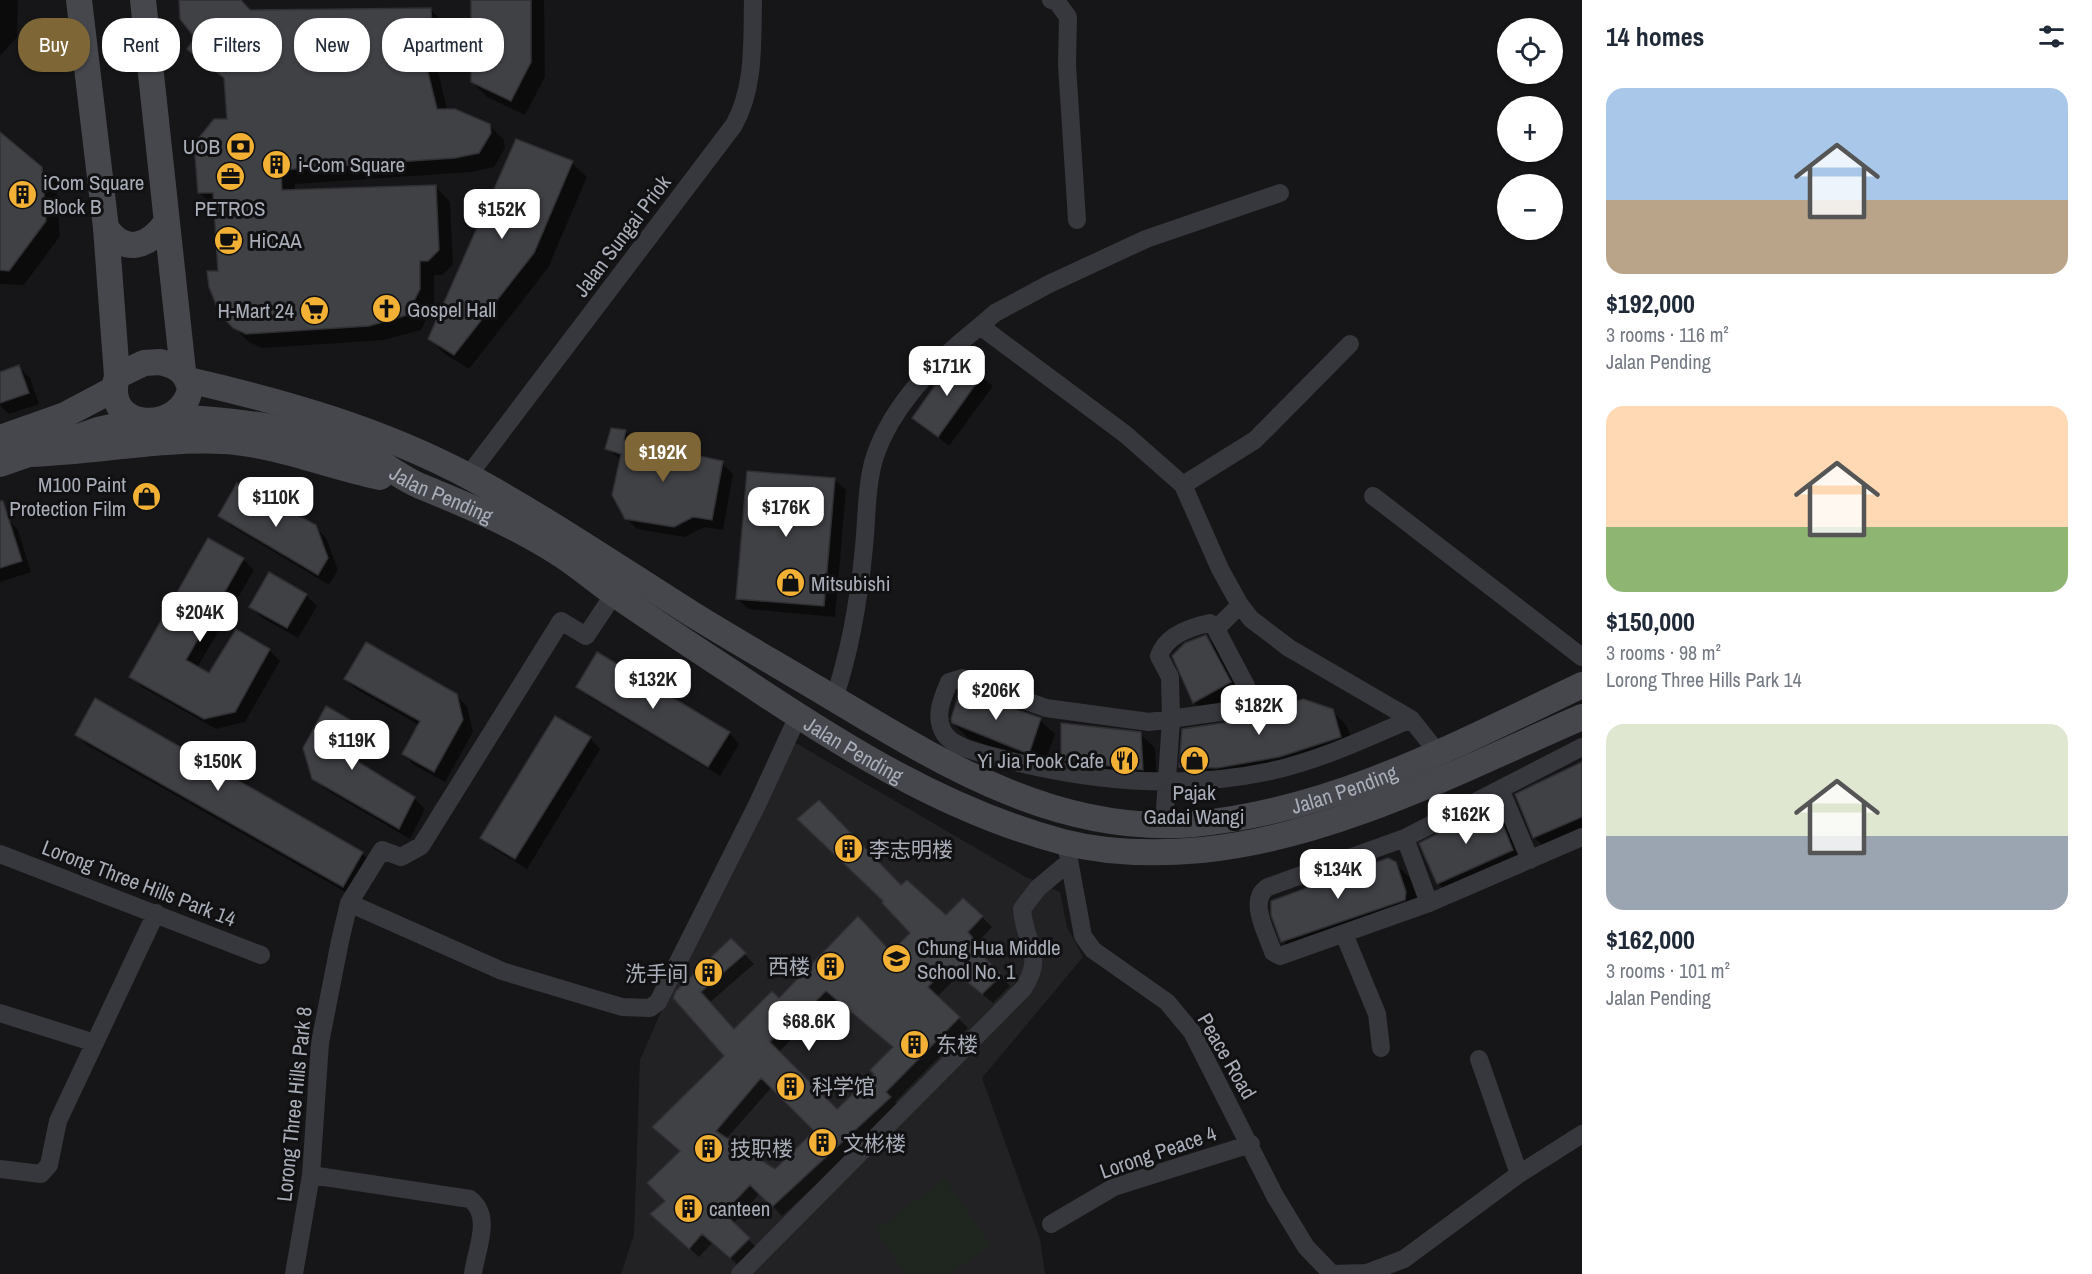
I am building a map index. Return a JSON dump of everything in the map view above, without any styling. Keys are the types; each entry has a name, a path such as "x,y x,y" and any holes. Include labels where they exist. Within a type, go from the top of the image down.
{"main road":[{"path":"79,0 106,228 116,402 122,412 138,421"},
{"path":"0,464 98,430 168,417 184,406 189,397 166,223 143,0"},
{"path":"106,228 113,238 122,243 139,245 157,235 166,223"},
{"path":"0,438 65,415 144,363 160,362 185,376"},
{"name":"Jalan Pending","path":"185,376 371,431 468,476 574,538 694,615 834,699 954,754 1040,806 1089,819 1192,824 1263,813 1330,796 1438,753 1582,685"},
{"name":"Jalan Pending","path":"168,417 232,421 331,443 371,458 415,484 509,523 564,556 614,594 798,716 931,792 1068,853 1200,850 1266,841 1336,820 1582,717"},
{"path":"30,454 69,453 177,441 224,441 315,458 367,474 415,484"}],"street":[{"name":"Jalan Sungai Priok","path":"468,476 734,125 743,109 751,74 753,0"},
{"path":"1051,0 1057,2 1068,17 1067,64 1077,220"},
{"path":"834,699 853,633 875,456 895,418 916,387 943,355 995,313 1049,284 1146,239 1280,194"},
{"path":"980,326 1125,434 1183,485 1220,569 1240,605 1260,627 1289,648 1411,719 1438,753"},
{"path":"1183,485 1256,440 1350,344"},
{"path":"1373,496 1582,657"},
{"name":"Lorong Three Hills Park 8","path":"294,1274 311,1175 320,1043 350,903 382,850 401,857 421,846 561,621 586,636 614,594"},
{"path":"1216,629 1240,605"},
{"path":"1164,824 1166,782 1171,720 1170,677 1160,656 1163,646 1181,632 1210,623 1216,629 1246,686 1246,698 1227,711 1171,720 1149,722 1046,708 962,678 949,682 939,707 942,729 954,754 972,751 1048,772 1123,781 1166,782 1218,779 1271,771 1340,750 1411,719"},
{"path":"350,903 502,971 622,1007 650,1008 658,1002 663,993 757,805 798,716"},
{"path":"1582,747 1406,838 1260,892 1257,901 1273,952 1280,956 1429,903 1582,837"},
{"path":"1501,790 1530,860"},
{"path":"1406,838 1429,903"},
{"path":"740,1274 1023,988 1033,974 1035,954 1023,922 1022,909 1068,853"},
{"name":"Peace Road","path":"1068,853 1083,936 1093,950 1167,1002 1192,1032 1251,1144 1275,1196 1306,1247 1332,1274"},
{"name":"Lorong Three Hills Park 14","path":"0,854 261,955"},
{"path":"0,1169 15,1173 41,1174 49,1165 58,1120 156,913"},
{"path":"1344,934 1377,1014 1381,1048"},
{"path":"0,1012 95,1043"},
{"path":"1479,1059 1519,1174"},
{"path":"1332,1274 1366,1273 1404,1259 1519,1174 1582,1134"},
{"name":"Lorong Peace 4","path":"1051,1224 1114,1187 1251,1144"},
{"path":"311,1175 470,1199 479,1206 483,1220 473,1274"}],"shaded area":[{"path":"787,738 1024,876 1060,892 1067,927 1083,957 982,1078 1040,1239 1045,1274 621,1274 634,1235 640,1060 721,875"},
{"path":"945,1179 991,1245 950,1274 906,1274 876,1229"}],"building":[{"name":"i-Com Square","path":"179,0 241,0 250,10 431,8 431,18 382,18 382,72 428,72 437,109 455,109 490,124 491,133 479,153 455,158 281,170 282,190 436,185 439,250 428,261 420,261 420,289 407,315 369,326 246,334 233,328 220,314 209,287 207,271 218,271 213,193 198,193 194,144 214,119 227,119 224,78 216,72 282,72 282,18 192,18 192,34 180,18"},
{"path":"471,0 531,0 531,62 511,101 471,82 471,72 504,72 504,18 471,18"},
{"name":"i-Com Square","path":"192,42 192,53 187,49"},
{"name":"iCom Square Block B","path":"0,132 42,167 46,221 9,271 0,270"},
{"path":"516,139 573,161 534,253 454,355 428,339"},
{"path":"960,358 983,374 938,437 912,418 946,370"},
{"path":"19,365 29,393 0,403 0,372"},
{"path":"611,428 626,430 624,440 723,461 712,520 693,517 674,527 625,519 612,495 621,454 605,449"},
{"path":"747,471 835,478 824,606 736,599"},
{"path":"237,483 316,525 328,558 318,575 218,516"},
{"path":"0,501 3,501 22,561 0,568"},
{"path":"208,538 244,558 186,660 209,673 236,629 270,649 235,712 204,719 129,677"},
{"path":"269,572 307,594 287,628 249,607"},
{"path":"1206,635 1231,682 1193,703 1172,656 1185,643"},
{"path":"366,642 457,694 463,720 434,772 402,754 420,721 344,679"},
{"path":"597,652 730,732 708,767 576,687"},
{"path":"960,690 1041,718 1029,754 952,723 951,719"},
{"path":"95,698 363,852 343,887 75,735"},
{"path":"1303,699 1333,709 1341,737 1279,757 1217,768 1179,767 1182,729 1229,722"},
{"path":"326,706 359,725 344,753 415,797 399,829 312,779 303,748"},
{"path":"555,716 591,737 515,859 480,838"},
{"path":"1061,723 1141,732 1143,770 1061,760"},
{"path":"1582,762 1582,817 1533,838 1515,794"},
{"path":"819,800 901,885 907,880 946,915 963,898 983,916 968,932 976,942 972,945 1002,975 982,994 948,966 928,987 960,1017 886,1092 891,1097 772,1207 750,1185 724,1213 750,1238 730,1258 702,1234 689,1249 650,1214 665,1201 647,1183 680,1151 652,1127 724,1056 673,998 676,991 731,938 746,953 701,992 734,1029 772,991 779,998 858,916 891,952 910,933 882,903 883,901 797,819","holes":["826,991 893,1047 870,1070 874,1074 837,1109 770,1042 802,1009 805,1012","761,1078 814,1131 775,1169 716,1131"]},
{"path":"1495,805 1513,850 1437,884 1419,843"},
{"path":"1388,858 1396,862 1406,892 1405,900 1281,942 1271,915 1271,901"}],"place":[{"name":"UOB","path":"241,146"},
{"name":"i-Com Square","path":"277,164"},
{"name":"PETROS","path":"230,177"},
{"name":"iCom Square Block B","path":"22,194"},
{"name":"HiCAA","path":"228,240"},
{"name":"Gospel Hall","path":"386,309"},
{"name":"H-Mart 24","path":"315,310"},
{"name":"M100 Paint Protection Film","path":"147,496"},
{"name":"Mitsubishi","path":"790,583"},
{"name":"Yi Jia Fook Cafe","path":"1125,760"},
{"name":"Pajak Gadai Wangi","path":"1194,761"},
{"name":"李志明楼","path":"848,849"},
{"name":"Chung Hua Middle School No. 1","path":"896,959"},
{"name":"西楼","path":"831,966"},
{"name":"洗手间","path":"709,973"},
{"name":"东楼","path":"915,1044"},
{"name":"科学馆","path":"791,1086"},
{"name":"文彬楼","path":"822,1143"},
{"name":"技职楼","path":"709,1148"},
{"name":"canteen","path":"688,1208"}]}
